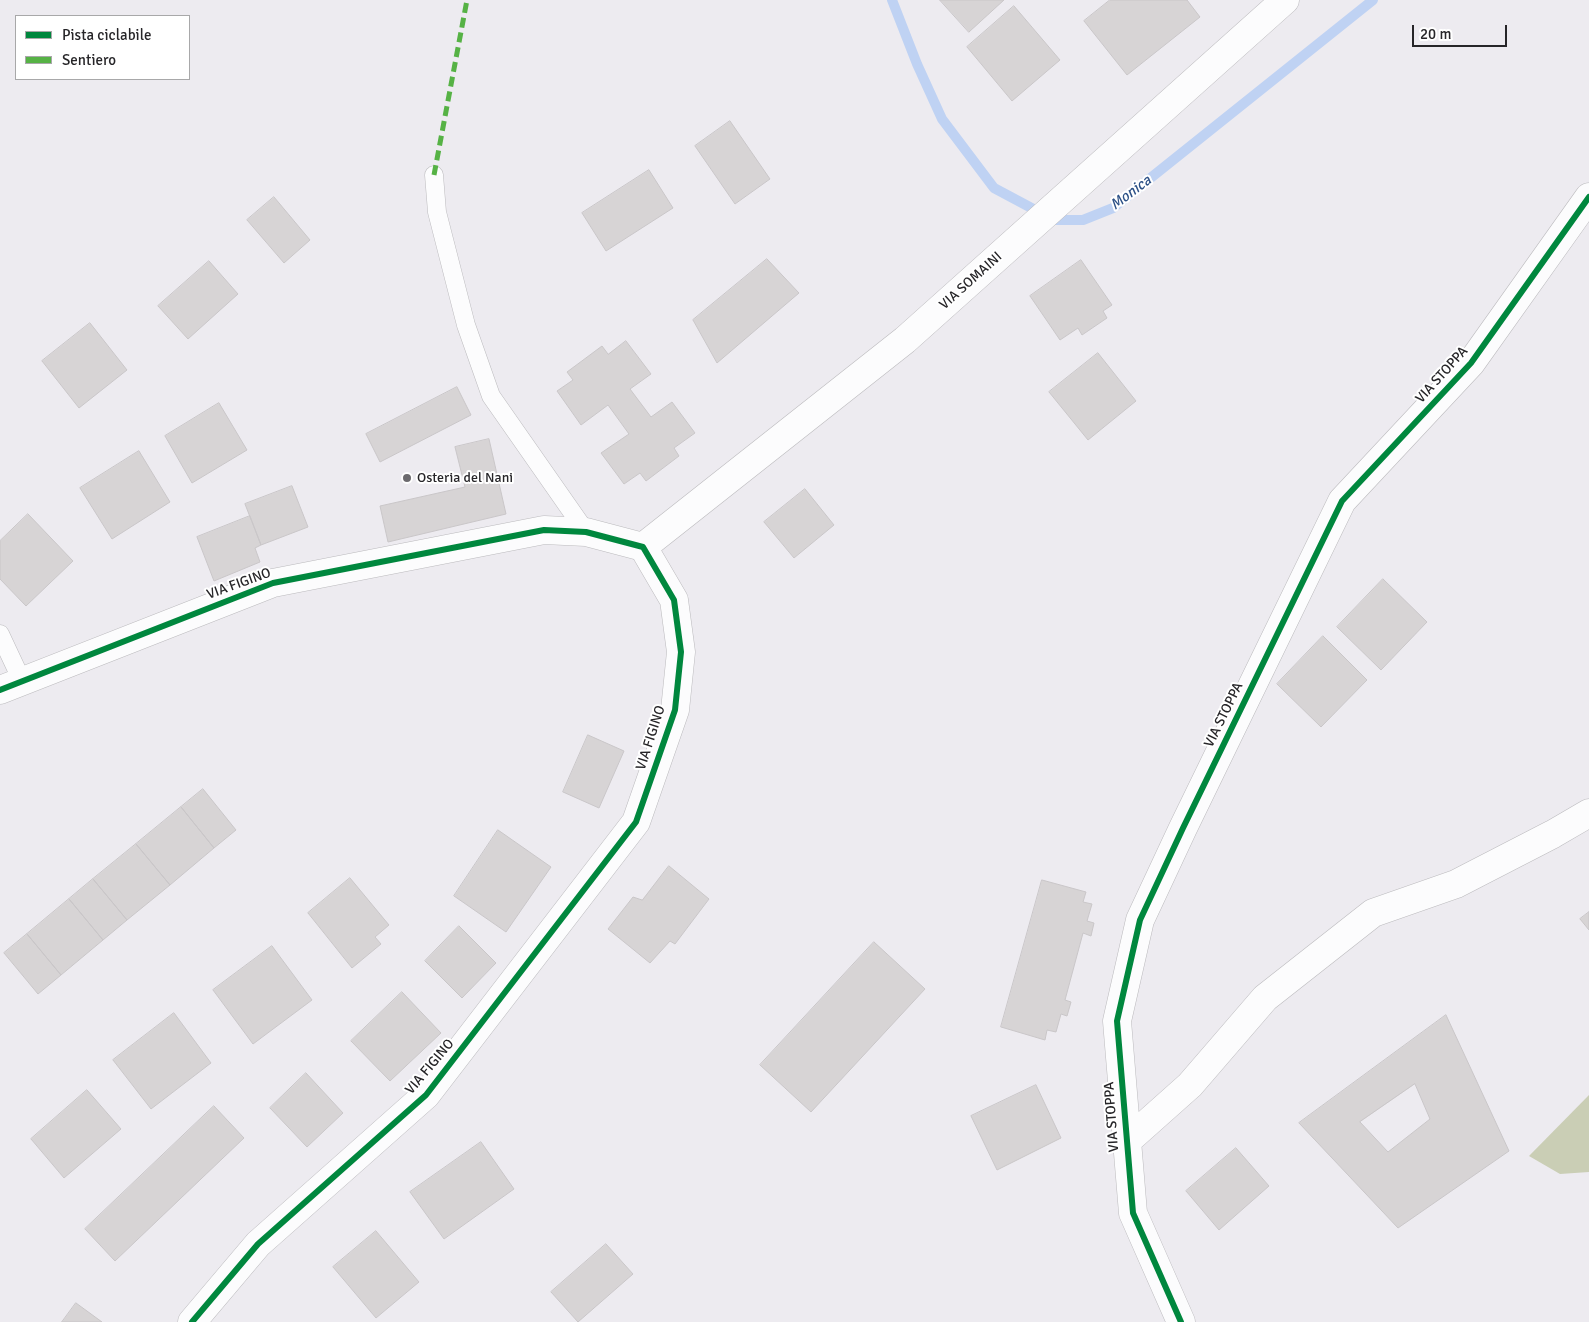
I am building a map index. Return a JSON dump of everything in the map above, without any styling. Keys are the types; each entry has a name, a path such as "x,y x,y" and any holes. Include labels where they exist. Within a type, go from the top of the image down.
{"street":[{"name":"VIA SOMAINI","path":"643,547 905,340 1285,0"},
{"name":"VIA STOPPA","path":"1181,1322 1132,1213 1117,1021 1140,920 1342,501 1471,363 1589,197"},
{"name":"VIA FIGINO","path":"11,685 273,583 544,530 586,532 643,547 674,600 681,652 675,710 636,822 426,1095 258,1244 192,1322"},
{"path":"1126,1142 1190,1085 1265,998 1373,913 1456,884 1553,834 1589,813"}],"lane":[{"path":"434,176 437,212 458,297 490,396 586,532"},
{"path":"0,634 11,685"}],"green space":[{"path":"1589,1095 1589,1172 1560,1174 1529,1156"}],"building":[{"path":"940,0 1004,0 969,32"},
{"path":"1110,0 1187,0 1200,17 1127,75 1084,21"},
{"path":"1014,6 1060,60 1012,101 967,47"},
{"path":"730,121 770,179 735,204 695,146"},
{"path":"649,170 673,208 606,251 582,213"},
{"path":"274,197 310,240 284,263 247,220"},
{"path":"767,259 799,293 717,363 693,320"},
{"path":"1081,260 1112,305 1103,311 1107,318 1082,335 1078,328 1060,340 1030,296"},
{"path":"209,261 238,294 188,339 158,306"},
{"path":"90,323 127,370 79,408 42,361"},
{"path":"626,341 651,374 630,389 651,417 672,402 695,433 674,448 679,456 646,481 640,473 624,484 601,453 629,434 608,405 581,425 557,391 573,380 567,372 602,346 608,354"},
{"path":"1098,353 1136,401 1088,440 1049,392"},
{"path":"457,387 471,415 380,462 366,434"},
{"path":"219,403 247,450 192,483 165,436"},
{"path":"489,439 506,514 388,542 380,506 465,487 455,447"},
{"path":"139,451 170,502 112,539 80,488"},
{"path":"292,486 308,527 261,545 245,504"},
{"path":"805,489 834,525 794,558 764,522"},
{"path":"28,514 73,561 26,606 0,579 0,541"},
{"path":"250,516 261,545 255,548 260,562 214,581 197,537"},
{"path":"1383,579 1427,622 1381,670 1337,627"},
{"path":"1323,636 1367,680 1321,727 1277,684"},
{"path":"588,735 624,751 599,808 563,792"},
{"path":"203,789 236,830 214,848 181,807"},
{"path":"181,807 214,848 170,885 136,844"},
{"path":"498,830 551,867 506,932 454,896"},
{"path":"136,844 170,885 127,920 93,879"},
{"path":"669,866 709,899 675,944 670,941 650,963 608,929 633,897 642,900"},
{"path":"350,878 389,925 375,937 381,944 352,968 308,913"},
{"path":"93,879 127,920 103,940 69,899"},
{"path":"1042,880 1086,892 1083,902 1092,904 1087,921 1094,923 1091,936 1083,933 1065,1000 1071,1002 1067,1016 1061,1014 1056,1032 1047,1030 1045,1040 1001,1027"},
{"path":"69,899 103,940 61,975 27,934"},
{"path":"1589,912 1589,930 1580,919"},
{"path":"459,926 496,963 462,998 425,961"},
{"path":"27,934 61,975 38,994 4,953"},
{"path":"874,942 925,989 811,1112 760,1065"},
{"path":"272,946 312,1000 253,1044 213,990"},
{"path":"402,992 441,1033 390,1081 351,1041"},
{"path":"174,1013 211,1063 151,1109 113,1060"},
{"path":"1446,1015 1509,1151 1398,1228 1299,1123","holes":["1415,1084 1430,1119 1388,1152 1360,1122"]},
{"path":"306,1073 343,1113 307,1147 270,1108"},
{"path":"1036,1085 1061,1138 997,1170 971,1116"},
{"path":"87,1090 121,1129 64,1178 31,1139"},
{"path":"214,1106 244,1138 115,1261 85,1229"},
{"path":"481,1142 514,1189 444,1239 410,1192"},
{"path":"1236,1148 1269,1186 1219,1230 1186,1191"},
{"path":"376,1231 419,1282 376,1318 333,1267"},
{"path":"606,1244 633,1274 578,1322 551,1292"},
{"path":"76,1303 102,1322 62,1322"}],"waterway":[{"name":"Monica","path":"892,0 917,64 942,119 994,188 1054,220 1083,220 1113,208 1373,0"}],"marked path":[{"path":"434,175 467,0"}],"cycle path":[{"path":"1181,1322 1133,1213 1117,1021 1140,920 1342,501 1471,363 1589,197"},
{"path":"0,690 273,583 544,530 586,532 643,547 674,600 681,652 675,710 636,822 426,1095 258,1244 192,1322"}],"place":[{"name":"Osteria del Nani","path":"407,478"}]}
